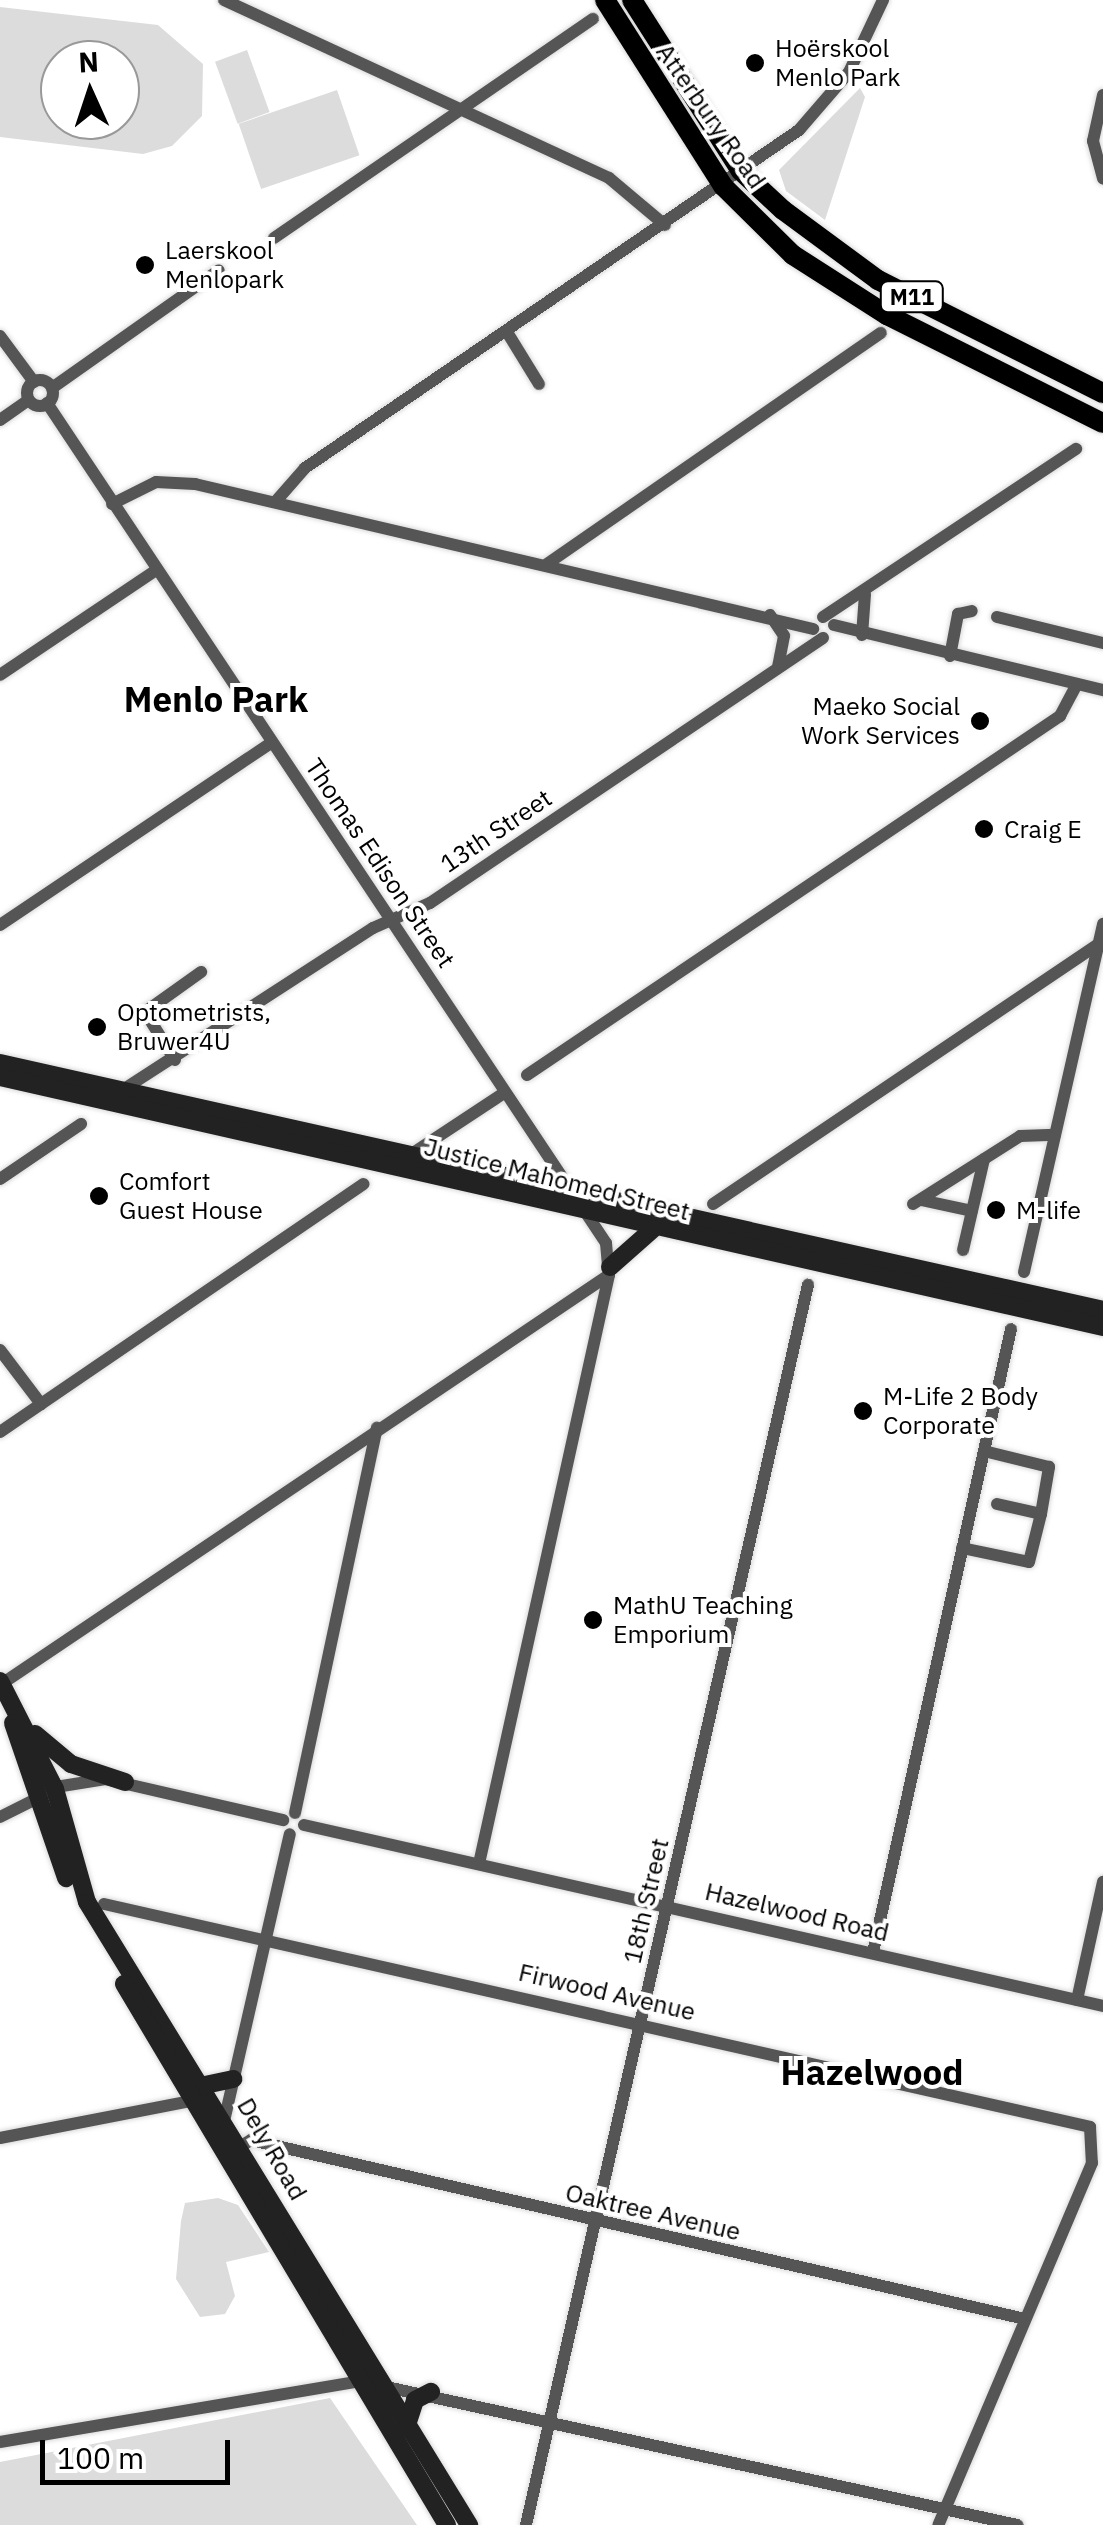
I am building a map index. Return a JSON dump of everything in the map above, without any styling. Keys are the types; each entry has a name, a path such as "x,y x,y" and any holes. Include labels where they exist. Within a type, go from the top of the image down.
{"main road":[{"name":"Atterbury Road","path":"605,0 723,186 836,286 1103,423"},
{"name":"Atterbury Road","path":"632,0 741,171 878,280 1102,392"},
{"name":"Justice Mahomed Street","path":"0,1063 1103,1310"},
{"name":"Justice Mahomed Street","path":"0,1077 591,1215 1103,1327"},
{"path":"610,1271 653,1229"},
{"path":"1,1688 24,1723 60,1758 125,1782"},
{"path":"1,1688 47,1793"},
{"path":"24,1723 47,1793"},
{"name":"Dely Road","path":"47,1793 78,1910 200,2092 447,2525"},
{"path":"200,2092 234,2079"},
{"name":"Dely Road","path":"200,2092 224,2117 241,2146 247,2173"},
{"path":"224,2117 247,2173"},
{"name":"Dely Road","path":"368,2382 406,2428 469,2525"},
{"path":"406,2428 415,2400 432,2392"}],"street":[{"path":"224,0 248,5 617,183 665,225"},
{"path":"277,500 305,468 723,186 830,99 882,0"},
{"path":"274,238 594,19"},
{"path":"1103,95 1093,142 1103,178"},
{"path":"29,400 48,403 52,388 219,270"},
{"path":"507,332 538,384"},
{"path":"547,564 881,333"},
{"path":"0,336 34,382 52,388"},
{"path":"0,420 29,400 34,382"},
{"name":"Thomas Edison Street","path":"48,403 504,1093 581,1195 610,1271"},
{"name":"13th Street","path":"121,1092 783,664 862,596 1076,449"},
{"path":"112,504 164,481 277,500 1103,690"},
{"path":"0,674 155,570"},
{"path":"862,596 865,636"},
{"path":"950,656 958,614 972,611"},
{"path":"774,616 784,636 783,664"},
{"path":"997,617 1103,643"},
{"path":"527,1075 1048,725 1076,684"},
{"path":"0,924 271,743"},
{"path":"1024,1272 1103,924"},
{"path":"713,1204 1098,944"},
{"path":"174,1060 145,1012 201,972"},
{"path":"410,1155 504,1093"},
{"path":"0,1179 81,1124"},
{"path":"972,1211 917,1202 1020,1136 1056,1135"},
{"path":"963,1250 984,1159"},
{"path":"0,1432 362,1184"},
{"path":"1,1688 610,1271"},
{"path":"480,1864 610,1271"},
{"name":"18th Street","path":"526,2525 808,1285"},
{"path":"873,1952 1011,1329"},
{"path":"0,1350 41,1404"},
{"path":"224,2117 290,1834 289,1816 377,1428"},
{"path":"962,1548 1029,1562 1041,1514 1049,1467 984,1451"},
{"path":"997,1504 1041,1514"},
{"path":"0,1817 47,1793 125,1782 289,1816 304,1824 290,1834"},
{"name":"Hazelwood Road","path":"304,1824 1103,2006"},
{"path":"1077,2000 1103,1882"},
{"name":"Firwood Avenue","path":"104,1904 642,2023 1096,2132 1092,2163 1025,2319"},
{"path":"0,2138 200,2092"},
{"name":"Oaktree Avenue","path":"241,2146 271,2146 1025,2319"},
{"path":"247,2173 271,2146"},
{"path":"938,2525 1025,2319"},
{"path":"0,2442 368,2382 552,2417 1017,2525"}],"shaded area":[{"path":"0,7 158,25 203,64 202,116 172,146 143,154 0,137"},
{"path":"247,50 270,112 238,124 215,62"},
{"path":"860,88 865,97 825,220 786,191 779,170"},
{"path":"337,90 359,155 261,189 239,124"},
{"path":"218,2198 238,2205 269,2252 226,2262 235,2296 225,2314 200,2317 176,2279 181,2221 185,2203"},
{"path":"330,2398 417,2525 0,2525 0,2462"}],"place":[{"name":"Hoërskool Menlo Park","path":"755,63"},
{"name":"Laerskool Menlopark","path":"145,265"},
{"name":"Maeko Social Work Services","path":"980,721"},
{"name":"Craig E","path":"984,829"},
{"name":"Optometrists, Bruwer4U","path":"97,1027"},
{"name":"Comfort Guest House","path":"99,1196"},
{"name":"M-life","path":"996,1210"},
{"name":"M-Life 2 Body Corporate","path":"863,1411"},
{"name":"MathU Teaching Emporium","path":"593,1620"}],"district":[{"name":"Menlo Park","path":"216,699"},
{"name":"Hazelwood","path":"872,2072"}]}
